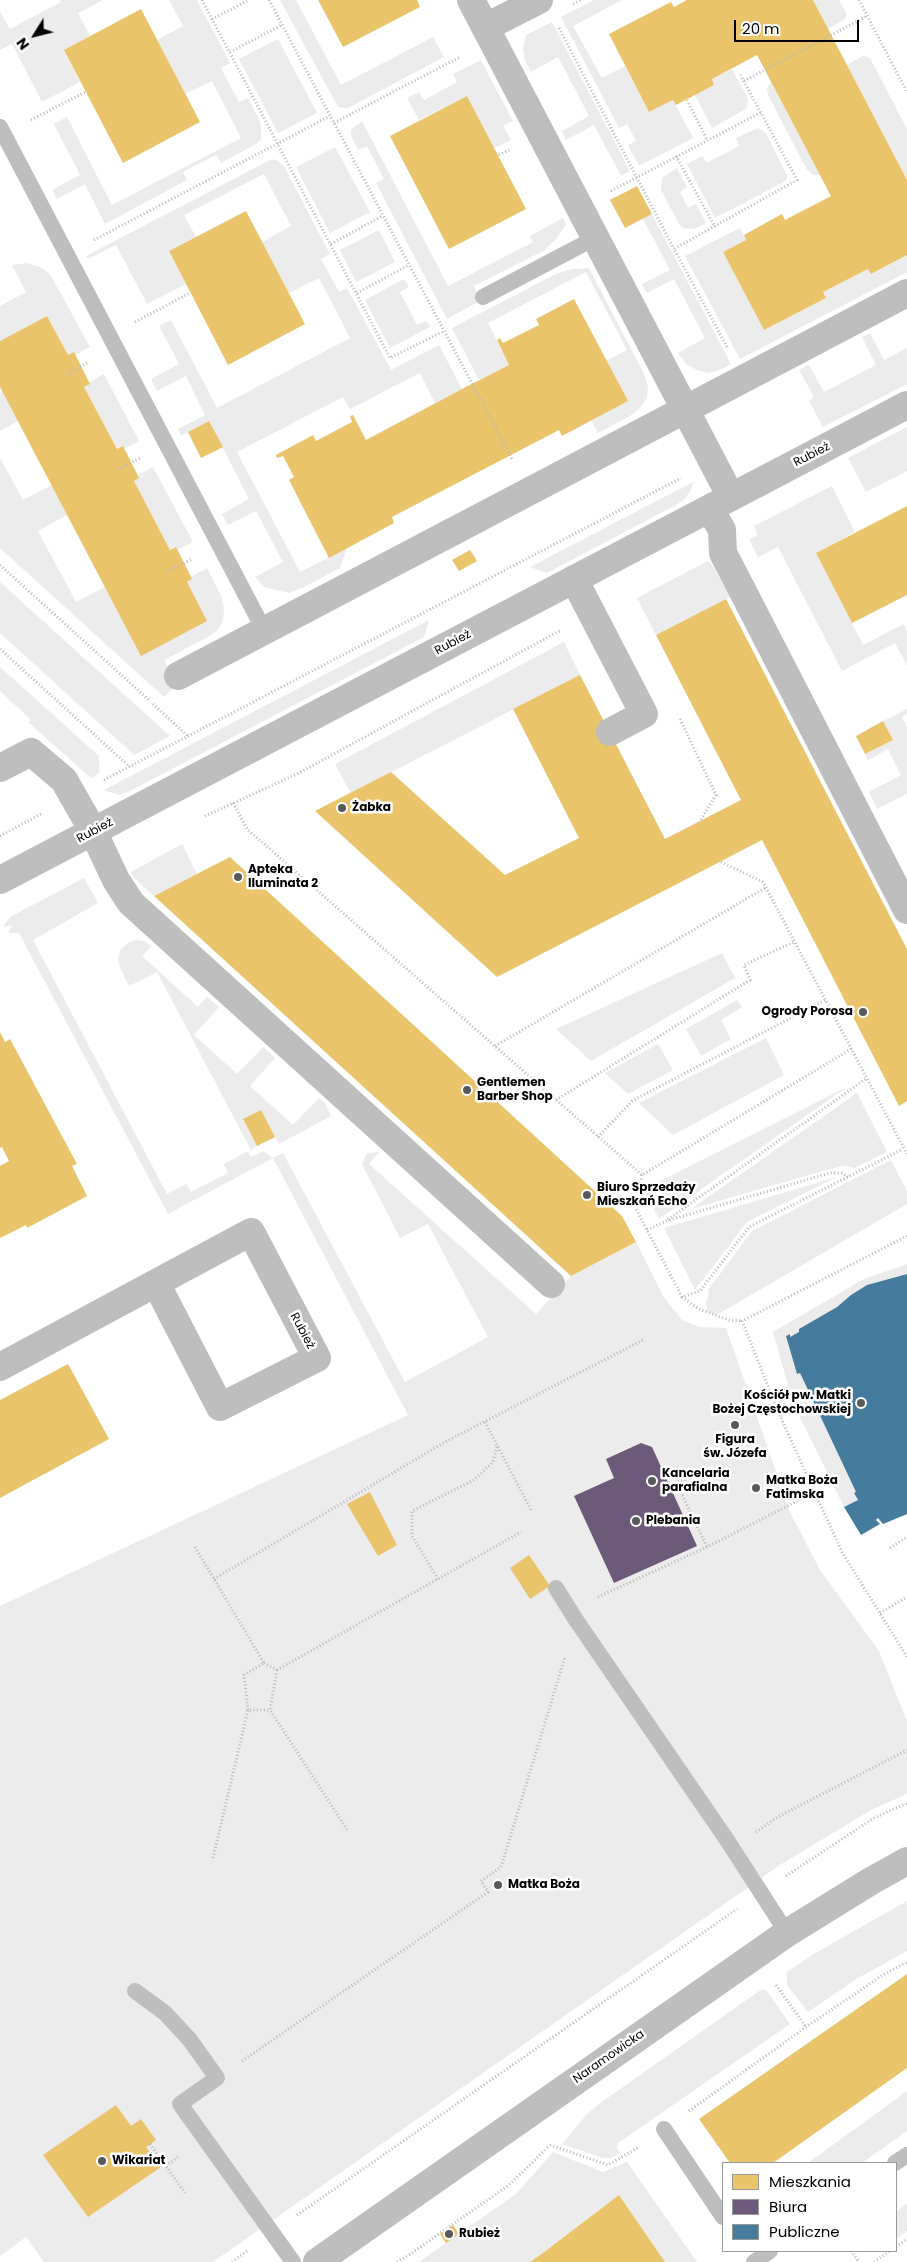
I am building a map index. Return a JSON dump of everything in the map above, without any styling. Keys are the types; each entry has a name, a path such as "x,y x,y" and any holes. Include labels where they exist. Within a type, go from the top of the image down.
{"street":[{"path":"472,0 713,462 721,503 723,553 907,910"},
{"path":"490,34 539,0"},
{"path":"178,676 907,293"},
{"name":"Rubież","path":"0,880 907,405"},
{"path":"574,579 644,714 610,732"},
{"path":"0,768 31,752 64,780 93,831 116,880 132,903 551,1284"},
{"name":"Rubież","path":"0,1367 156,1283 251,1232 316,1358 220,1407 156,1283"},
{"name":"Naramowicka","path":"317,2262 787,1933 871,1881 907,1862"}],"lane":[{"path":"1,130 264,630"},
{"path":"483,297 595,238"},
{"path":"556,1588 733,1849 787,1933"},
{"path":"136,1991 165,2013 190,2040 217,2078 180,2104 293,2262"},
{"path":"664,2129 722,2216"},
{"path":"896,2162 907,2154"},
{"path":"754,2262 769,2252"}],"path":[{"path":"202,0 390,358 444,331"},
{"path":"212,19 249,0"},
{"path":"269,0 382,216 530,491"},
{"path":"859,0 907,92"},
{"path":"744,81 867,16"},
{"path":"557,23 674,249 730,352"},
{"path":"230,53 282,25"},
{"path":"334,123 490,34"},
{"path":"674,249 797,180 740,74"},
{"path":"1,130 85,92"},
{"path":"686,100 707,140"},
{"path":"580,207 762,112"},
{"path":"67,254 330,116"},
{"path":"676,156 715,227"},
{"path":"331,244 382,216"},
{"path":"357,293 409,265"},
{"path":"110,335 190,293"},
{"path":"0,836 713,462"},
{"path":"0,564 188,736"},
{"path":"0,649 130,767"},
{"path":"233,803 247,829 642,1175"},
{"path":"721,862 763,882 907,1154"},
{"path":"495,1046 765,888"},
{"path":"556,1100 750,980 744,965 794,942"},
{"path":"598,1137 632,1101 825,1000"},
{"path":"851,1049 642,1175 636,1209 682,1296 699,1309 730,1320 742,1321 907,1236"},
{"path":"666,1221 867,1078"},
{"path":"682,1296 700,1291 749,1227 903,1149"},
{"path":"647,1230 666,1221 830,1173 842,1174 848,1177"},
{"path":"742,1321 780,1416 842,1552 907,1657"},
{"path":"214,1579 445,1442 643,1340"},
{"path":"780,1416 812,1399"},
{"path":"485,1422 532,1512"},
{"path":"438,1579 412,1536 412,1511 474,1480 493,1462 497,1446"},
{"path":"665,1474 679,1467 687,1479 676,1482 707,1547"},
{"path":"788,1506 815,1492"},
{"path":"277,1670 521,1532"},
{"path":"890,1548 907,1537"},
{"path":"195,1547 264,1663 277,1670"},
{"path":"880,1613 907,1597"},
{"path":"213,1858 248,1710 244,1675 264,1663"},
{"path":"277,1670 270,1710 348,1831"},
{"path":"248,1710 270,1710"},
{"path":"733,1849 776,1818 907,1750"},
{"path":"232,2262 483,2084 761,1893 874,1818 907,1803"},
{"path":"217,2078 488,1892"},
{"path":"550,2145 608,2165 625,2157 806,2027 883,1975 907,1962"},
{"path":"774,1984 806,2027"},
{"path":"150,2144 184,2194"},
{"path":"874,2262 889,2252"}],"shaded area":[{"path":"60,0 103,0 78,13 90,36 64,50 80,82 42,102 12,44 0,50 0,12 10,29 61,2"},
{"path":"169,0 197,0 230,63 221,68 239,102 248,98 261,124 261,139 256,144 221,163 216,155 183,172 187,180 105,224 85,184 57,199 52,190 80,175 54,124 67,117 112,205 241,138 212,81 185,94 157,40 183,26"},
{"path":"280,0 296,0 341,85 433,37 444,57 348,108 338,107"},
{"path":"594,0 622,0 573,26 602,78 625,66 649,112 673,100 693,138 639,166 628,145 636,141 627,124 619,128 561,17"},
{"path":"813,0 839,0 847,14 845,19 828,29"},
{"path":"552,22 630,171 621,176 594,125 566,140 562,131 589,116 558,57 531,72 525,61 523,48 526,35"},
{"path":"278,39 317,113 278,133 239,59"},
{"path":"863,56 870,58 907,129 907,180 847,65"},
{"path":"481,60 513,121 503,126 511,140 494,148 467,96 419,120 407,98 419,92 424,100 457,82 453,74"},
{"path":"732,69 748,99 747,108 712,128 695,95 714,85 712,79"},
{"path":"771,82 820,175 813,175 807,170 768,95 767,88"},
{"path":"362,121 448,286 533,242 530,236 563,218 566,224 557,238 545,250 474,286 480,301 447,319 376,183 384,179 367,146 358,150 351,135 351,130"},
{"path":"758,128 766,133 787,175 787,179 715,218 687,164 702,156 707,163 739,146 736,138"},
{"path":"335,147 370,212 330,233 296,167"},
{"path":"272,159 284,166 330,254 321,259 339,292 347,288 391,370 439,345 462,389 435,403 420,373 350,409 343,397 237,452 300,572 347,548 340,568 289,593 264,587 255,577 283,562 256,511 228,525 222,514 249,499 209,421 181,436 178,429 205,415 186,376 157,391 151,379 179,364 159,326 171,320 217,408 350,338 319,278 289,293 262,242 291,226 264,174 184,215 196,237 169,251 186,284 147,304 116,245 88,259 86,256"},
{"path":"677,168 687,187 680,192 688,208 696,204 706,223 694,229 683,228 679,224 661,190 662,178"},
{"path":"652,214 731,364 722,369 709,373 697,370 686,364 678,353 705,338 674,279 647,293 642,284 670,270 643,219"},
{"path":"740,228 746,240 723,252 764,330 826,298 823,292 868,269 872,274 907,255 907,272 740,359 685,256"},
{"path":"379,230 395,262 356,282 340,250"},
{"path":"27,263 40,267 50,274 90,347 75,355 68,355 47,316 0,341 0,306 26,292 12,265"},
{"path":"589,268 644,374 648,386 647,398 640,408 630,416 598,433 591,420 606,361 627,350 586,272 488,323 509,365 479,380 452,328 556,274 572,269"},
{"path":"404,279 409,287 400,292 417,325 426,321 430,327 390,348 365,300"},
{"path":"870,333 884,360 907,348 907,384 823,427 809,401 814,397 799,370 809,365 824,392 876,365 862,337"},
{"path":"104,374 139,441 124,449 123,446 117,449 84,387"},
{"path":"3,392 18,421 0,431 0,393"},
{"path":"907,427 907,471 866,492 848,458"},
{"path":"0,458 23,500 52,485 67,515 38,531 76,602 105,587 187,582 192,579 191,577 207,568 221,596 224,608 223,620 218,630 164,660 177,684 164,697 0,548"},
{"path":"153,467 193,542 177,550 175,547 170,550 134,481 139,478 138,475"},
{"path":"693,482 691,490 685,499 676,505 547,573 530,567"},
{"path":"832,486 855,532 816,553 863,645 904,624 907,631 907,666 895,643 842,671 778,547 758,557 749,539 758,535 754,526"},
{"path":"708,561 713,566 730,597 656,635 637,598"},
{"path":"0,582 170,736 134,755 0,633"},
{"path":"429,620 424,637 126,793 119,795 104,790"},
{"path":"564,642 580,675 351,793 335,764"},
{"path":"0,667 99,756 99,773 91,778 28,722 31,720 0,691"},
{"path":"907,709 907,714 902,717 907,727 907,794 877,809 869,792 901,775 888,749 868,760 865,754 893,740 883,721"},
{"path":"182,844 197,874 154,896 134,878 131,872"},
{"path":"84,878 98,903 33,940 167,1194 186,1184 191,1192 228,1173 224,1164 248,1151 251,1157 263,1151 273,1158 168,1214 19,933 8,933 12,925 3,927 10,917"},
{"path":"135,940 144,941 152,946 142,956 198,1007 207,997 219,1007 194,1035 237,1074 263,1047 275,1058 250,1086 293,1125 319,1098 325,1103 331,1116 279,1144 260,1110 243,1120 257,1146 251,1150 157,972 129,986 119,965 118,957 121,949"},
{"path":"722,953 735,978 591,1061 556,1029"},
{"path":"737,1000 742,1007 721,1020 731,1039 701,1056 686,1029"},
{"path":"766,1038 784,1075 673,1135 639,1103"},
{"path":"658,1044 673,1070 628,1094 605,1073"},
{"path":"847,1087 659,1219 644,1189"},
{"path":"857,1093 887,1152 855,1168 843,1166 830,1169 691,1209"},
{"path":"379,1152 369,1164 536,1314 571,1276 636,1242 663,1296 682,1320 700,1327 726,1328 790,1512 820,1570 879,1651 907,1721 907,1794 871,1810 780,1865 213,2262 44,2262 26,2237 0,2256 0,1606 408,1415 273,1158 283,1153 405,1382 488,1337 428,1224 400,1238 362,1164 367,1153"},
{"path":"891,1160 907,1191 907,1204 720,1313 715,1315 708,1312 706,1303 709,1294 708,1290 752,1231"},
{"path":"837,1177 747,1222 695,1290 664,1228"},
{"path":"907,1264 907,1274 867,1285 837,1307 799,1329 799,1332 790,1337 789,1334 786,1336 797,1374 800,1373 808,1391 792,1399 773,1332 864,1279"},
{"path":"816,1407 856,1492 854,1493 858,1500 848,1506 844,1507 799,1415"},
{"path":"907,1901 907,1951 858,1978 808,2012 787,1985 787,1972 812,1955"},
{"path":"762,1989 767,1991 790,2024 618,2143 617,2148 620,2153 611,2158 603,2158 562,2144 586,2115 599,2104"},
{"path":"907,2091 907,2131 863,2162 809,2162"},
{"path":"553,2152 603,2172 627,2162 697,2262 665,2262 619,2195 530,2262 419,2262 516,2194"},
{"path":"907,2203 907,2231 897,2238 897,2211"}],"building: Mieszkania":[{"path":"318,0 417,0 420,7 343,47"},
{"path":"687,0 813,0 907,180 907,255 871,274 868,269 823,292 826,298 764,330 723,252 746,240 744,235 782,214 785,220 831,196 757,55 712,79 714,85 676,105 673,100 649,112 609,34 671,2 674,7"},
{"path":"141,9 200,122 123,163 64,50"},
{"path":"467,96 526,209 449,249 390,136"},
{"path":"637,186 652,214 625,228 610,200"},
{"path":"246,211 305,324 228,365 169,251"},
{"path":"574,299 628,401 562,436 559,430 392,517 394,523 329,558 289,480 294,477 283,456 277,458 276,455 313,435 316,441 352,422 350,416 353,415 366,440 509,365 497,340 500,338 503,343 539,325 536,319"},
{"path":"47,316 68,355 74,352 90,384 84,387 117,449 123,446 139,478 134,481 170,550 176,547 192,579 187,582 207,621 141,656 0,387 0,341"},
{"path":"209,421 223,447 201,458 188,432"},
{"path":"907,506 907,595 852,623 816,553"},
{"path":"470,550 477,561 459,571 452,560"},
{"path":"726,599 907,949 907,1101 899,1106 762,840 497,977 315,811 391,772 505,875 579,838 513,709 580,675 665,839 741,800 656,635"},
{"path":"883,721 893,740 865,754 856,736"},
{"path":"230,857 622,1216 636,1242 571,1276 154,896"},
{"path":"0,1032 5,1042 10,1039 77,1164 72,1166 87,1196 27,1228 26,1225 0,1238 0,1166 9,1161 2,1147 0,1148"},
{"path":"261,1110 275,1137 257,1146 243,1119"},
{"path":"68,1364 109,1439 0,1498 0,1400"},
{"path":"370,1492 397,1545 378,1556 347,1504"},
{"path":"529,1555 550,1586 530,1599 510,1568"},
{"path":"907,1974 907,2068 774,2162 729,2162 699,2119"},
{"name":"Wikariat","path":"116,2105 131,2126 141,2119 156,2140 146,2147 161,2167 88,2217 43,2155"},
{"path":"619,2195 665,2262 530,2262 544,2252"},
{"name":"Rubież","path":"453,2225 459,2234 446,2243 440,2234"}],"building: Biura":[{"name":"Plebania","path":"641,1443 652,1447 697,1546 614,1583 574,1496 614,1478 606,1459"}],"building: Publiczne":[{"name":"Kościół pw. Matki Bożej Częstochowskiej","path":"907,1274 907,1514 883,1524 878,1518 876,1520 880,1524 861,1535 844,1507 858,1500 854,1493 856,1492 800,1373 797,1374 786,1336 790,1334 790,1337 799,1332 799,1329 837,1307 867,1285"}],"place":[{"name":"Żabka","path":"342,808"},
{"name":"Apteka Iluminata 2","path":"238,877"},
{"name":"Ogrody Porosa","path":"863,1012"},
{"name":"Gentlemen Barber Shop","path":"467,1090"},
{"name":"Biuro Sprzedaży Mieszkań Echo","path":"587,1195"},
{"name":"Kościół pw. Matki Bożej Częstochowskiej","path":"861,1403"},
{"name":"Figura św. Józefa","path":"735,1425"},
{"name":"Kancelaria parafialna","path":"652,1481"},
{"name":"Matka Boża Fatimska","path":"756,1488"},
{"name":"Plebania","path":"636,1521"},
{"name":"Matka Boża","path":"498,1885"},
{"name":"Wikariat","path":"102,2161"},
{"name":"Rubież","path":"449,2234"}]}
